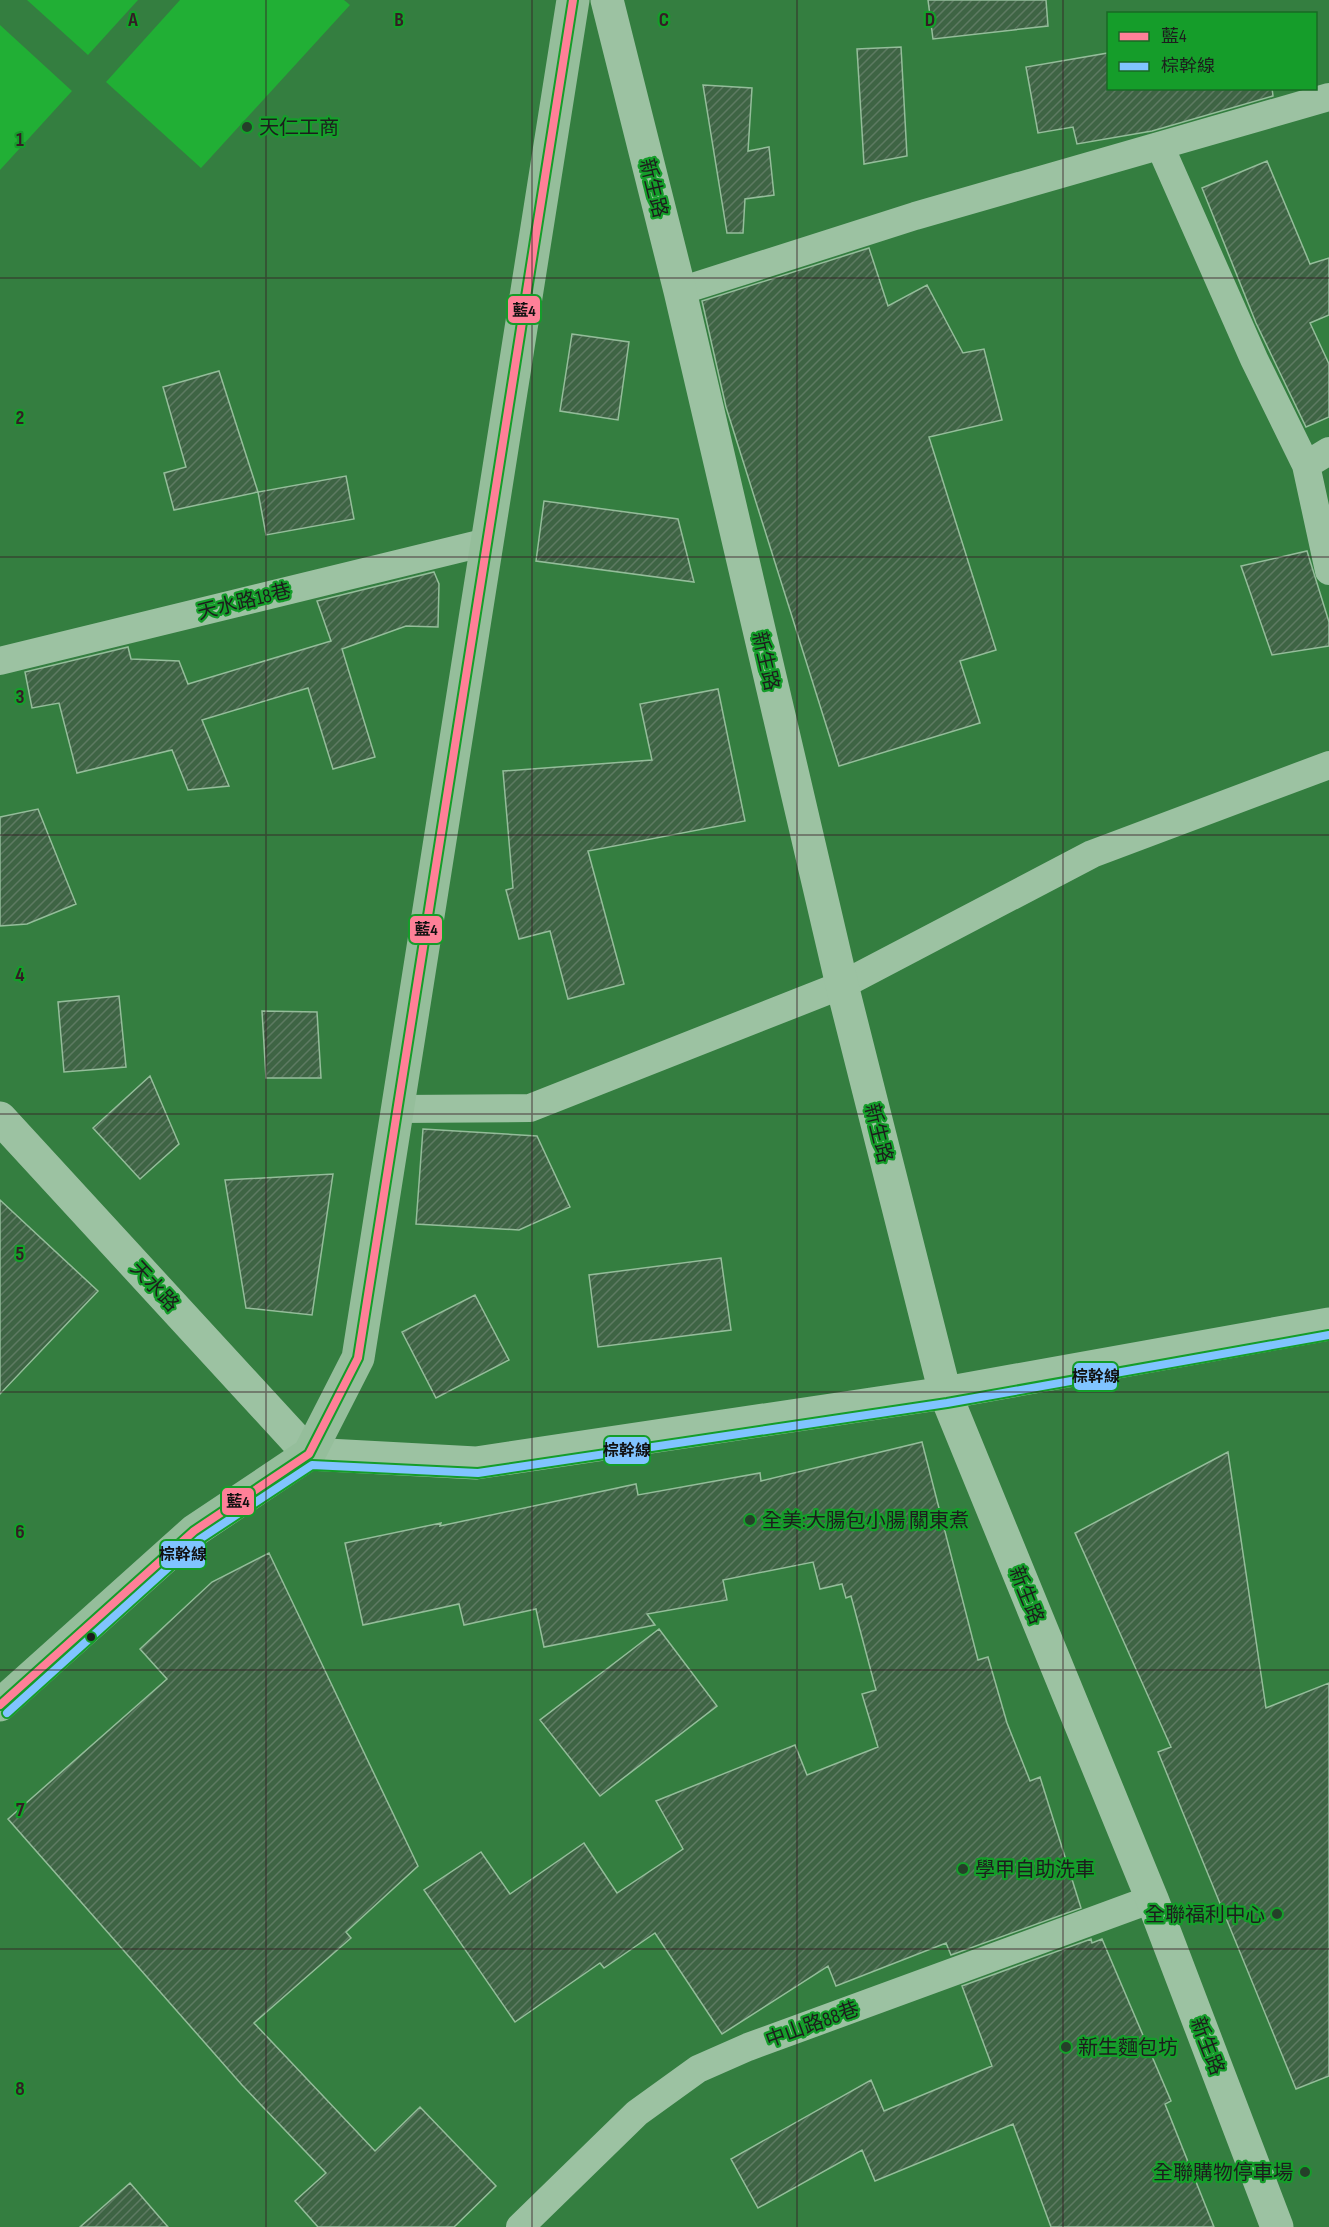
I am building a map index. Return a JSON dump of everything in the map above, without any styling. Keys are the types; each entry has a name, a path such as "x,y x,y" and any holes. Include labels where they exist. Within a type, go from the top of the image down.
{"main road":[{"path":"0,1705 194,1531 309,1454 358,1358 573,0"}],"street":[{"name":"新生路","path":"607,0 680,291 842,985 945,1393 1152,1899 1276,2227"},
{"name":"天水路","path":"0,1118 309,1454"},
{"path":"309,1454 477,1463 945,1393 1329,1324"}],"lane":[{"path":"680,291 915,216 1329,97"},
{"path":"1160,146 1254,359 1317,458 1329,571"},
{"name":"天水路18巷","path":"0,661 487,542"},
{"path":"399,1109 530,1108 842,985 1092,854 1329,765"},
{"name":"中山路88巷","path":"520,2227 637,2113 698,2069 748,2047 1152,1899"}],"green space":[{"path":"27,0 138,0 88,55"},
{"path":"180,0 344,0 350,5 201,168 106,82"},
{"path":"0,25 72,91 0,170"}],"building":[{"path":"928,0 1046,0 1048,26 933,39"},
{"path":"901,47 907,156 864,164 857,49"},
{"path":"1107,53 1107,90 1272,90 1273,96 1152,131 1077,144 1073,127 1038,133 1026,67"},
{"path":"703,85 752,88 748,151 769,147 774,195 745,199 743,233 727,233"},
{"path":"1267,161 1310,264 1329,258 1329,315 1310,323 1329,364 1329,417 1306,427 1256,323 1202,188"},
{"path":"869,248 888,306 927,285 963,353 984,349 1002,420 929,437 996,650 960,661 980,723 839,766 726,407 702,301"},
{"path":"572,334 629,342 618,420 560,411"},
{"path":"219,371 258,492 174,510 164,473 186,467 163,387"},
{"path":"346,476 354,519 266,535 258,492"},
{"path":"544,501 678,519 694,582 536,561"},
{"path":"1307,551 1329,622 1329,646 1272,655 1241,566"},
{"path":"434,572 439,584 438,627 406,626 342,649 375,757 333,769 308,688 202,720 229,786 188,790 172,750 77,773 59,703 32,708 25,672 128,647 131,659 179,661 188,684 331,641 317,601"},
{"path":"718,689 745,821 588,851 624,984 568,999 550,931 519,939 506,890 513,888 503,771 652,760 640,704"},
{"path":"38,809 76,904 27,924 0,926 0,817"},
{"path":"119,996 126,1067 64,1072 58,1002"},
{"path":"262,1011 317,1012 321,1078 266,1078"},
{"path":"150,1076 179,1144 140,1179 93,1128"},
{"path":"423,1129 537,1136 570,1207 519,1230 416,1224"},
{"path":"333,1174 312,1315 246,1308 225,1180"},
{"path":"0,1200 98,1291 0,1394"},
{"path":"721,1258 731,1330 598,1347 589,1275"},
{"path":"475,1295 509,1360 436,1398 402,1332"},
{"path":"922,1442 978,1660 988,1657 1007,1723 1030,1781 1040,1777 1081,1908 951,1955 946,1943 836,1986 828,1966 722,2034 655,1933 604,1968 600,1963 515,2022 424,1890 481,1852 510,1894 584,1843 617,1893 683,1849 656,1801 795,1745 807,1775 878,1747 862,1694 876,1690 851,1596 846,1598 842,1584 820,1589 813,1562 723,1580 727,1600 647,1614 655,1625 544,1647 536,1609 464,1625 459,1604 363,1625 345,1543 441,1523 440,1526 636,1484 638,1495 760,1473 761,1481"},
{"path":"1228,1452 1266,1708 1329,1683 1329,2076 1296,2089 1158,1752 1171,1747 1075,1533"},
{"path":"269,1553 418,1866 346,1932 351,1938 254,2023 375,2151 420,2107 496,2186 454,2227 318,2227 295,2201 326,2173 242,2085 8,1819 167,1679 140,1649 212,1582"},
{"path":"659,1629 717,1706 600,1796 540,1720"},
{"path":"1091,1939 1092,1943 1102,1939 1171,2101 1165,2104 1214,2227 1051,2227 1013,2124 875,2181 862,2150 758,2208 731,2159 871,2080 884,2111 992,2066 962,1986"},
{"path":"130,2183 168,2227 80,2227"}],"transit line":[{"name":"藍4","path":"0,1705 194,1531 309,1454 358,1358 573,0"},
{"name":"棕幹線","path":"7,1713 200,1539 312,1465 478,1473 947,1403 1329,1335"}],"place":[{"name":"天仁工商","path":"247,127"},
{"name":"全美:大腸包小腸 關東煮","path":"750,1520"},
{"name":"學甲自助洗車","path":"963,1869"},
{"name":"全聯福利中心","path":"1277,1914"},
{"name":"新生麵包坊","path":"1066,2047"},
{"name":"全聯購物停車場","path":"1305,2172"}]}
